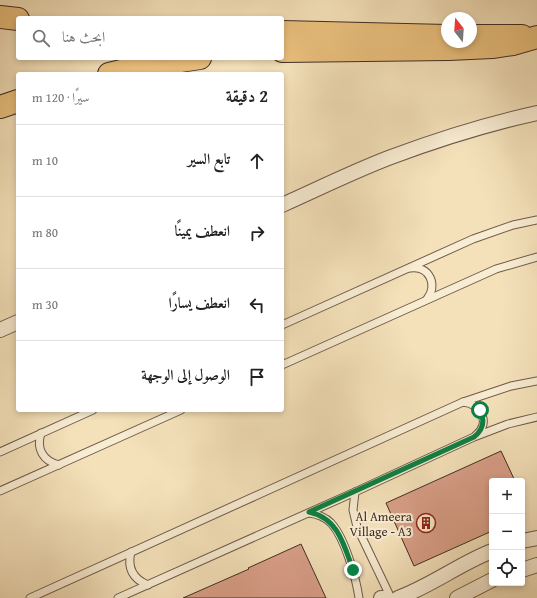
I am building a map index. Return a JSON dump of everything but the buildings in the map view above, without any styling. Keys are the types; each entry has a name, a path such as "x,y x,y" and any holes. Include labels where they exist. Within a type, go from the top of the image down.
{"main road":[{"path":"0,17 16,19"},
{"path":"284,32 441,36"},
{"path":"477,36 537,37"},
{"path":"284,51 492,47 513,44 537,37"},
{"path":"119,72 186,60"},
{"path":"0,107 16,102"}],"street":[{"path":"284,204 383,160 426,144 492,124 537,113"},
{"path":"0,330 16,323"},
{"path":"525,540 537,538"},
{"path":"398,598 424,587 467,562 489,552"},
{"path":"525,569 537,565"},
{"path":"457,598 489,582"}],"lane":[{"path":"284,323 486,234 513,225 537,220"},
{"path":"284,364 496,269 537,257"},
{"path":"408,268 414,267 424,270 431,279 432,290 426,300"},
{"path":"30,598 463,402 511,386 537,381"},
{"path":"463,402 470,403 480,410 484,421 479,433 474,437"},
{"path":"0,452 88,412"},
{"path":"0,491 177,412"},
{"path":"118,598 474,437 508,424 537,417"},
{"path":"41,433 39,444 42,454 49,461 59,465"},
{"path":"355,492 353,510 357,527 391,598"},
{"path":"309,512 327,519 335,528 353,570 359,598"},
{"path":"131,552 129,559 132,572 141,582 148,585"}],"place":[{"name":"Al Ameera Village - A3","path":"426,523"}],"route":[{"path":"353,570 344,546 332,524 327,519 309,512 474,437 479,433 484,421 480,410"}]}
